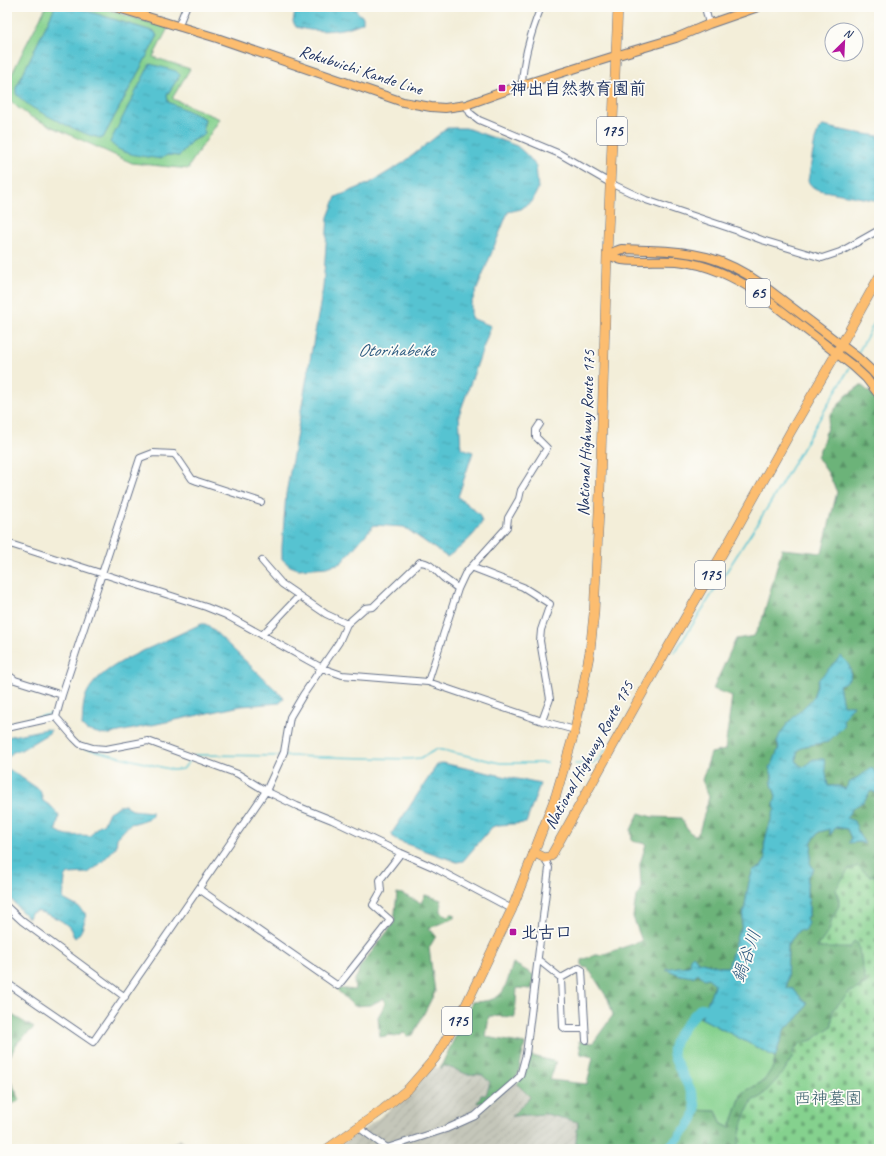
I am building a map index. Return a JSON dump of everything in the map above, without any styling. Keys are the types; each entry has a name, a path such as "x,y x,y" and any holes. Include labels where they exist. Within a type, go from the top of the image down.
{"highway":[{"name":"National Highway Route 175","path":"327,1149 381,1111 409,1088 435,1058 464,1009 512,909 556,795 575,730 590,651 594,613 618,7"},
{"name":"National Highway Route 175","path":"545,858 551,856 879,277"},
{"path":"533,852 545,858"}],"main road":[{"name":"Rokubuichi Kande Line","path":"115,7 217,38 403,102 445,108 466,105 522,85 676,38 708,24 758,7"},
{"name":"65","path":"607,255 621,249 676,251 716,259 733,266 747,274 838,350 866,378 879,395"},
{"name":"65","path":"838,350 857,358 879,379"}],"street":[{"path":"178,27 186,7"},
{"path":"522,85 523,69 531,34 541,7"},
{"path":"705,7 708,24"},
{"path":"466,105 470,113 479,120 560,154 646,200 762,240 822,258 840,252 879,230"},
{"path":"428,682 458,589 465,574 507,527 508,518 519,499 522,490 547,448 536,437 536,430 540,424"},
{"path":"56,717 140,458 153,453 174,454 192,479 261,502"},
{"path":"7,543 206,607 226,615 322,668 342,675 428,682 542,721 575,730"},
{"path":"262,561 282,584 326,614 347,624"},
{"path":"7,983 93,1042 266,791 284,752 290,717 339,642 347,624 366,608 373,607 420,562 434,568 458,589"},
{"path":"471,567 523,587 550,604 541,630 540,641 550,698 542,721"},
{"path":"262,635 299,596"},
{"path":"7,674 15,680 62,695"},
{"path":"56,717 80,744 93,748 106,749 148,741 238,774 266,791 433,867 512,909"},
{"path":"7,728 56,717"},
{"path":"198,889 338,986 390,920 373,905 381,891 380,880 401,853"},
{"path":"358,1127 387,1148 446,1130 475,1116 520,1076 526,1054 549,868 545,858"},
{"path":"7,907 22,921 125,997"},
{"path":"538,960 561,978"},
{"path":"561,978 579,968 582,970 586,1040"},
{"path":"561,978 562,1027 566,1029 586,1029"}],"shaded area":[{"path":"445,1066 466,1074 482,1075 490,1082 486,1095 481,1095 478,1103 514,1080 531,1096 513,1116 546,1114 578,1122 575,1149 333,1149 360,1132 404,1099 432,1067 440,1068"},
{"path":"180,1139 193,1149 159,1149"}],"green space":[{"path":"46,7 55,7 16,88 103,138 157,37 155,32 74,7 99,7 168,28 153,57 190,69 173,99 220,119 189,166 189,169 132,163 31,117 17,107 8,98 8,82","holes":["150,64 180,75 167,95 168,102 205,119 203,128 205,133 199,138 193,139 179,156 167,155"]},
{"path":"861,385 875,397 879,406 879,774 872,769 845,789 838,786 828,786 813,759 804,767 799,765 796,760 798,750 805,746 828,742 853,705 843,706 839,685 848,679 819,679 813,698 788,723 777,742 777,755 774,762 769,767 776,796 774,804 775,808 764,844 766,859 761,867 753,870 749,882 741,929 738,933 728,967 721,967 698,961 693,955 690,958 689,966 667,969 680,975 698,973 704,979 708,978 715,984 701,1018 691,1014 672,1044 672,1055 691,1095 692,1110 716,1111 722,1124 730,1128 742,1093 764,1081 774,1065 775,1057 785,1028 795,1021 807,1004 793,989 787,988 788,944 809,914 809,900 807,897 808,877 814,869 809,863 812,841 819,832 830,829 831,834 836,827 847,829 851,838 850,842 865,842 859,837 858,831 846,818 852,809 864,801 871,791 879,794 879,875 869,876 836,889 839,899 839,906 832,918 830,929 818,947 854,941 859,944 866,984 849,993 833,1010 832,1026 812,1040 801,1044 794,1050 792,1058 783,1073 760,1098 753,1100 745,1117 737,1149 575,1149 578,1122 546,1114 512,1116 530,1097 517,1084 524,1076 529,1055 556,1062 550,1080 587,1084 593,1057 581,1054 579,1041 593,1043 613,1015 608,999 588,968 582,967 582,960 642,941 633,917 636,896 641,892 640,864 646,844 632,841 631,830 639,813 652,817 681,818 691,833 696,835 699,832 709,797 702,780 711,753 725,750 732,696 713,689 736,639 754,636 762,620 782,549 822,553 837,492 828,473 817,457 824,439 830,415 846,396"},
{"name":"西神墓園","path":"858,866 869,876 879,875 879,1149 737,1149 745,1117 753,1100 760,1098 783,1073 792,1058 794,1050 801,1043 812,1040 832,1026 833,1010 849,993 866,984 858,944 854,941 850,948 817,948 830,929 832,918 839,906 839,899 836,889 848,870"},
{"path":"397,893 421,903 425,895 441,900 441,912 448,916 450,914 454,914 454,918 429,928 436,936 429,948 435,992 413,1035 407,1036 404,1033 395,1037 391,1035 380,1037 378,1017 385,1004 384,998 371,1005 354,1006 337,990 337,988 355,990 354,981 358,974 359,968 394,923"},
{"path":"513,963 534,975 532,989 517,988 515,1017 489,1016 486,1037 525,1044 518,1075 490,1101 477,1103 481,1095 486,1095 490,1082 482,1075 466,1074 445,1066 440,1068 472,1002 491,1000 502,993"},
{"path":"7,1012 34,1028 17,1043 7,1062"},
{"path":"691,1014 775,1057 774,1064 768,1076 742,1093 730,1128 722,1124 716,1111 692,1110 691,1095 672,1055 672,1044"},
{"path":"8,1075 20,1100 7,1107 7,1076"}],"water":[{"path":"55,7 74,7 155,32 157,37 103,138 89,135 57,121 33,108 16,94 16,88"},
{"path":"296,7 355,7 357,12 363,17 363,22 338,30 321,31 304,29 296,27 293,22"},
{"path":"150,64 176,71 180,75 167,95 168,102 205,119 203,128 205,133 199,138 193,139 179,156 167,155 161,159 134,155 120,150 110,142"},
{"path":"823,126 879,136 879,201 819,190 810,184 808,181 815,140 819,129"},
{"name":"Otorihabeike","path":"447,128 466,128 517,146 536,166 538,189 532,201 521,209 508,212 471,304 471,318 491,326 459,415 461,448 473,452 458,497 479,514 482,522 462,546 447,557 404,527 374,525 341,563 326,567 298,569 290,566 282,559 286,494 323,288 328,217 336,197 370,183 403,163"},
{"path":"201,624 209,626 284,698 280,703 241,706 105,735 86,730 82,726 85,697 99,677 117,664"},
{"path":"841,656 849,666 851,673 848,680 839,685 843,705 853,705 843,720 844,726 828,742 805,746 798,750 796,760 799,765 804,767 813,759 824,759 828,786 838,786 845,789 850,782 872,768 877,774 879,774 879,794 871,791 864,801 852,809 846,818 854,821 859,835 865,843 849,843 851,838 847,829 836,827 830,835 830,829 819,832 812,841 810,863 814,869 808,877 807,886 809,914 806,918 808,923 804,931 799,930 788,944 787,988 793,989 807,1004 795,1021 785,1028 775,1057 701,1018 715,984 708,978 704,979 698,973 693,977 680,975 666,969 689,966 690,958 693,955 698,961 721,967 728,967 738,933 741,929 749,882 753,870 761,867 766,859 764,854 765,841 775,808 774,804 776,796 769,767 773,763 779,747 777,742 780,734 788,723 813,698 819,679"},
{"path":"46,729 51,730 49,733 21,750 13,752 7,759 7,737"},
{"path":"442,763 540,784 526,823 498,825 492,827 463,861 457,862 398,841 393,837 392,833 437,765"},
{"path":"7,768 40,790 43,801 52,807 59,816 56,830 63,834 90,836 97,827 104,823 109,812 119,806 125,805 132,810 152,812 152,816 130,824 117,838 116,847 98,866 88,873 68,874 65,878 63,899 78,907 86,914 84,924 78,936 75,938 69,927 54,917 37,911 31,913 29,918 20,910 7,894"}],"waterway":[{"path":"858,353 879,314"},
{"path":"675,652 769,505 850,367"},
{"path":"7,724 51,714 52,716"},
{"path":"54,720 70,738"},
{"path":"575,764 587,764 594,762 600,758 607,747"},
{"path":"84,748 173,770 183,769 191,759"},
{"path":"285,756 408,759 421,758 437,749 500,763 547,763"},
{"path":"195,755 279,756"},
{"name":"鍋谷川","path":"668,1149 690,1125 695,1110 695,1102 674,1057 673,1047 675,1041 682,1029 701,1008 719,1010"}],"place":[{"name":"神出自然教育園前","path":"502,88"},
{"name":"北古口","path":"513,932"}]}
